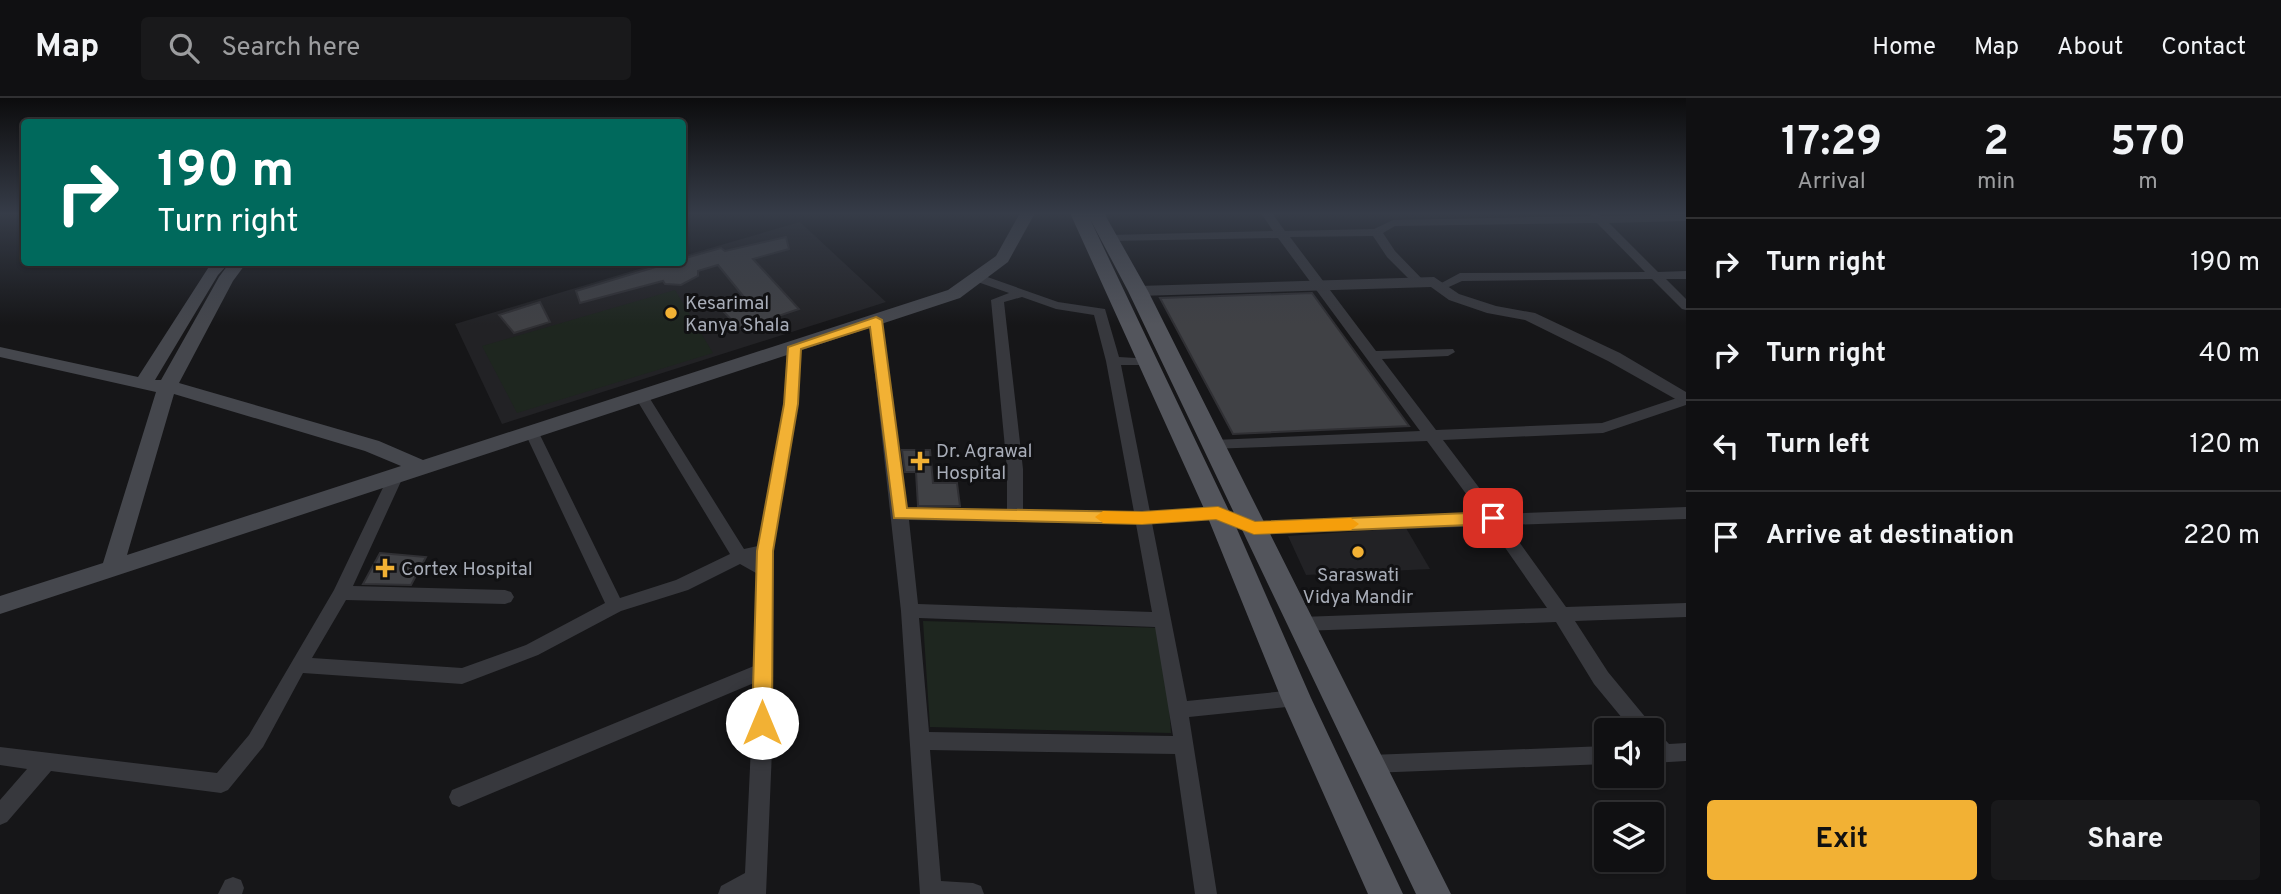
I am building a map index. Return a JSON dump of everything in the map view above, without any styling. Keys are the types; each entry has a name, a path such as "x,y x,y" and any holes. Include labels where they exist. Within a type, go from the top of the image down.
{"main road":[{"path":"0,605 954,294 1002,259 1007,250"},
{"path":"1095,250 1218,513 1296,698 1386,894"},
{"path":"1112,250 1120,304 1214,445 1434,894"},
{"path":"144,384 218,266"},
{"path":"112,569 167,387 225,281 236,266"},
{"path":"0,352 167,387 372,446 424,468"}],"street":[{"path":"1293,250 1493,518 1562,616 1601,678 1634,718"},
{"path":"1388,250 1419,282"},
{"path":"1631,250 1686,306"},
{"path":"1440,287 1460,276 1686,275"},
{"path":"976,277 1056,304 1120,304 1319,284 1434,282 1454,297 1467,302 1529,316 1614,357 1686,400"},
{"path":"1015,516 1015,469 997,300 1023,293"},
{"path":"1120,304 1113,361 1178,710 1206,894"},
{"path":"876,320 910,611 930,893 972,894"},
{"path":"729,894 756,887 762,750 765,560 791,404 794,347"},
{"path":"1370,355 1448,352"},
{"path":"1113,361 1147,362"},
{"path":"642,397 740,556"},
{"path":"1214,445 1603,428 1686,400"},
{"path":"533,432 615,606"},
{"path":"0,756 221,783 256,741 341,593 396,477"},
{"path":"900,514 1142,518 1218,513 1254,528 1686,513"},
{"path":"298,665 462,676 532,650 615,606 682,585 740,556 765,560"},
{"path":"341,593 505,597"},
{"path":"1301,624 1686,610"},
{"path":"910,611 1162,620"},
{"path":"458,797 762,671"},
{"path":"1178,710 1296,698"},
{"path":"919,741 1183,745"},
{"path":"1664,750 1686,752"},
{"path":"1370,764 1594,755"},
{"path":"0,815 46,762"}],"shaded area":[{"name":"Kesarimal Kanya Shala","path":"703,250 830,250 886,302 502,424 455,324 649,266 686,266 686,255"},
{"path":"675,290 713,353 517,413 482,346"},
{"name":"Saraswati Vidya Mandir","path":"1406,528 1430,569 1306,575 1288,536"},
{"path":"923,621 1163,628 1171,733 930,727"}],"building":[{"path":"713,250 785,250 753,259 799,309 740,329 722,310 748,302 718,265 698,271 698,276 681,285 665,284 663,281 580,303 576,291 659,266 686,266 686,258"},
{"path":"1312,293 1409,426 1233,434 1160,298"},
{"path":"540,302 550,322 514,333 499,315"},
{"path":"902,450 930,450 933,483 957,483 960,506 918,506 916,472 905,472"},
{"path":"380,553 426,557 411,585 363,584"}],"slow traffic":[{"path":"1103,517 1142,518 1218,513 1254,528 1351,524"}],"place":[{"name":"Kesarimal Kanya Shala","path":"671,313"},
{"name":"Dr. Agrawal Hospital","path":"920,461"},
{"name":"Saraswati Vidya Mandir","path":"1358,552"},
{"name":"Cortex Hospital","path":"385,568"}],"route":[{"path":"762,723 765,551 791,404 794,347 876,320 900,514 1142,518 1218,513 1254,528 1493,518"}]}
